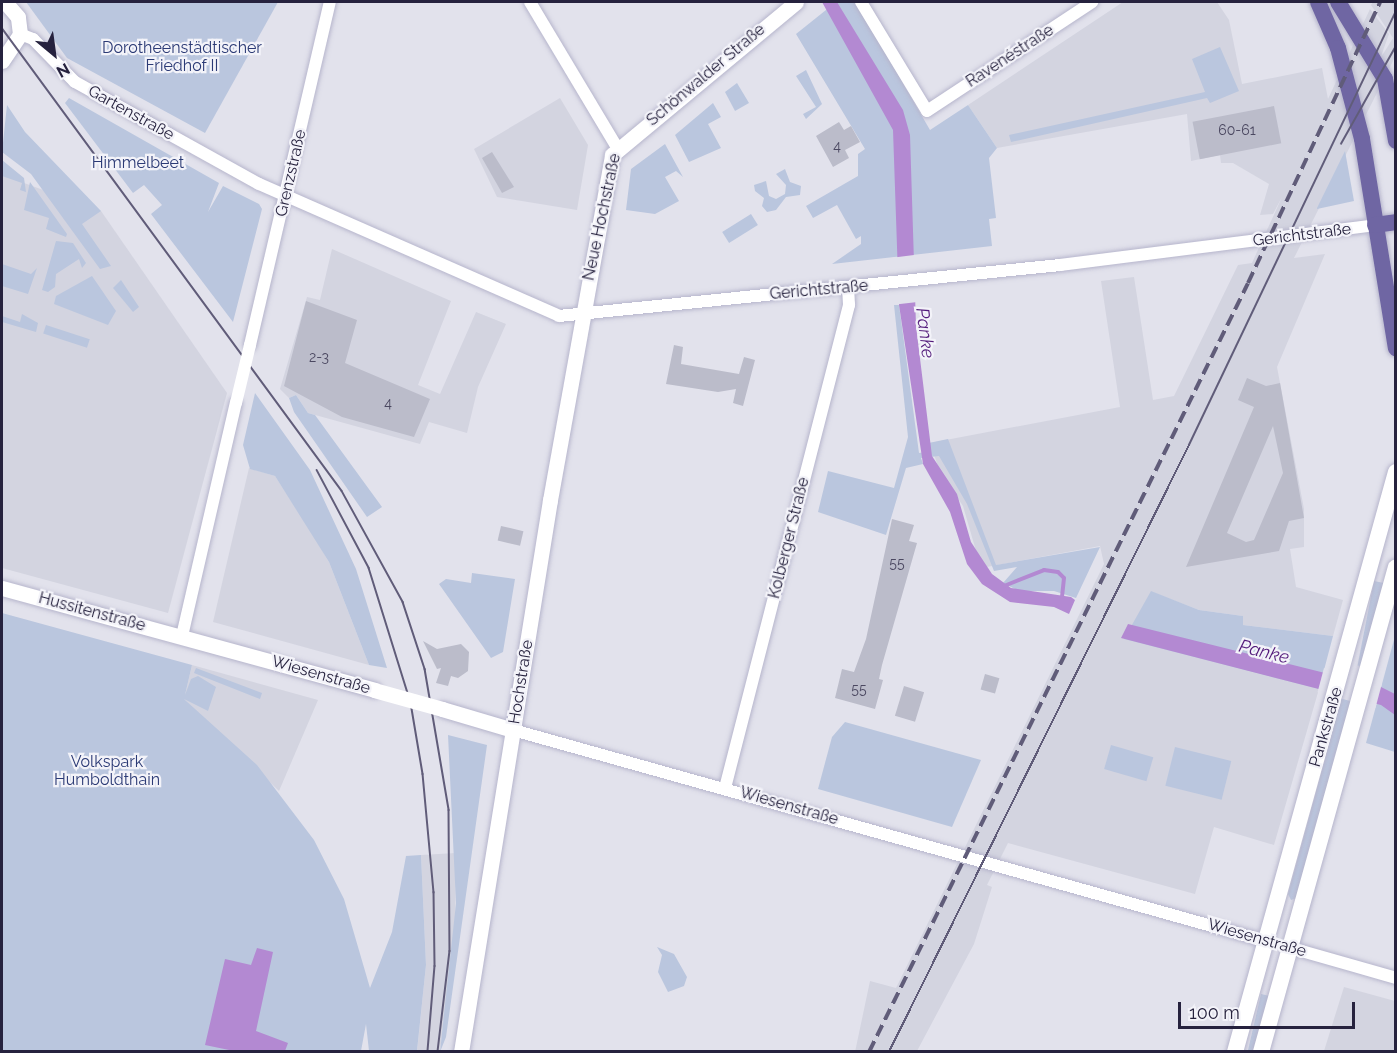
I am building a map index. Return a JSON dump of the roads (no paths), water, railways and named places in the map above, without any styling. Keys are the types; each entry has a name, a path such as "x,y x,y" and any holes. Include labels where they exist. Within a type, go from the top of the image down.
{"main road":[{"path":"1318,2 1346,74 1362,139 1395,337"},
{"path":"1338,2 1385,79 1395,141"},
{"path":"1375,225 1395,222"},
{"name":"Pankstraße","path":"1235,1052 1395,472"},
{"path":"1374,551 1395,557"},
{"name":"Pankstraße","path":"1261,1052 1395,567"},
{"path":"1276,902 1300,909"},
{"name":"Wiesenstraße","path":"1265,940 1291,948"},
{"path":"1255,979 1280,987"}],"street":[{"path":"2,61 15,48 20,33 18,17 5,2"},
{"name":"Grenzstraße","path":"182,636 330,2"},
{"name":"Neue Hochstraße","path":"530,2 618,149 612,155 582,312"},
{"name":"Schönwalder Straße","path":"618,149 796,2"},
{"name":"Ravenéstraße","path":"861,2 927,111 1092,2"},
{"name":"Gartenstraße","path":"20,33 33,39 75,82 285,197"},
{"name":"Gerichtstraße","path":"285,197 559,316 917,281 1375,225"},
{"name":"Kolberger Straße","path":"725,788 849,305 848,287"},
{"name":"Hochstraße","path":"461,1052 582,312"},
{"name":"Hussitenstraße","path":"2,588 182,636"},
{"name":"Wiesenstraße","path":"182,636 1265,940"},
{"name":"Wiesenstraße","path":"1291,948 1395,978"}],"waterway":[{"path":"1004,586 1044,570 1058,572 1064,578 1062,597"}],"tram line":[{"path":"889,1052 1189,445 1396,11"},
{"path":"2,28 342,491 403,602 425,669 449,810 450,951 438,1052"},
{"path":"1341,144 1396,46"},
{"path":"317,470 369,568 411,703 423,774 434,892 435,966 428,1052"}],"railway":[{"path":"869,1052 1248,283 1380,2"}],"park label":[{"name":"Dorotheenstädtischer Friedhof II","path":"182,57"},
{"name":"Himmelbeet","path":"138,163"},
{"name":"Volkspark Humboldthain","path":"107,771"}],"water label":[{"name":"Panke","path":"925,333"},
{"name":"Panke","path":"1264,652"}]}
